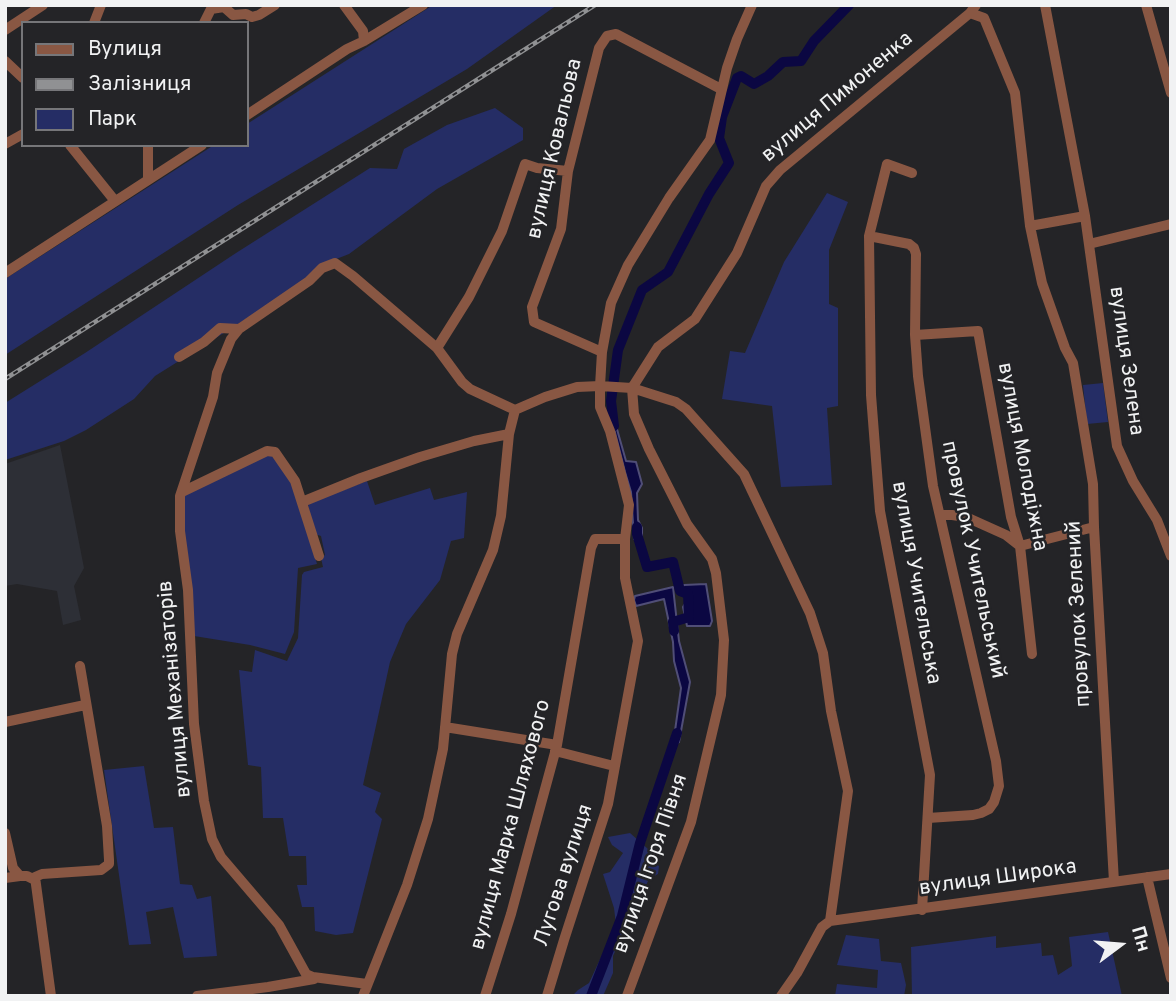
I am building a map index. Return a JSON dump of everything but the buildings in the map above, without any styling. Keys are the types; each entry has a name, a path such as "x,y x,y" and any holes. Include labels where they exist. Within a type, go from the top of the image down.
{"street":[{"path":"5,30 43,5"},
{"path":"205,21 211,9 224,7 233,15 246,14 252,17 275,5"},
{"path":"344,5 362,28 364,41"},
{"path":"248,114 347,49 423,5"},
{"path":"625,539 629,505 610,431 600,407 602,352 611,303 628,265 669,198 710,140 721,89 737,39 752,5"},
{"name":"вулиця Зелена","path":"1045,5 1085,216 1117,446 1133,481 1157,520 1171,556"},
{"path":"1146,5 1171,93"},
{"name":"провулок Зелений","path":"973,9 984,18 1015,93 1030,226 1042,283 1073,363 1093,484 1114,881"},
{"name":"вулиця Пимоненка","path":"632,388 658,347 695,319 737,253 766,186 780,170 973,9"},
{"path":"362,28 369,32 379,32"},
{"name":"вулиця Ковальова","path":"602,352 534,322 532,307 561,229 568,171 599,48 607,36 616,34 721,89"},
{"path":"5,61 21,76"},
{"path":"5,144 21,135"},
{"path":"72,147 115,201"},
{"path":"148,147 148,180"},
{"path":"5,273 199,147"},
{"path":"438,348 502,232 525,164 568,171"},
{"name":"вулиця Учительська","path":"912,173 887,164 869,236 871,395 880,511 930,775 922,910"},
{"path":"1030,226 1085,216"},
{"path":"1089,244 1171,224"},
{"name":"провулок Учительський","path":"869,236 909,244 916,254 915,335 918,376 933,486 996,761 999,786 997,796 989,809 972,816 928,818"},
{"path":"179,357 204,342 220,328 239,329 309,281 322,268 335,263 438,348 470,389 515,410 577,387 632,388 676,402 686,409 744,474 813,621 823,653 831,711 848,791 830,921 822,927 781,996"},
{"name":"вулиця Механізаторів","path":"239,329 231,339 217,373 213,397 180,501 180,531 188,590 194,724 204,801 210,830 221,857 285,933 303,969"},
{"name":"вулиця Молодіжна","path":"915,335 978,331 1011,517 1020,546 1031,654"},
{"name":"вулиця Ігоря Півня","path":"626,996 691,822 721,695 724,640 712,559 687,524 649,449 634,414 632,388"},
{"path":"363,996 407,885 428,819 443,749 452,654 457,634 493,550 501,516 509,434 515,410"},
{"path":"302,502 420,457 509,434"},
{"path":"182,492 270,450 278,454 292,473 312,535"},
{"path":"188,475 199,485"},
{"path":"940,515 966,517 1006,535 1020,546 1094,527"},
{"path":"994,530 1011,517"},
{"name":"вулиця Марка Шляхового","path":"485,996 511,914 556,748 591,548 595,539 625,539"},
{"name":"Лугова вулиця","path":"547,996 608,804 638,641 625,578 625,539"},
{"path":"51,996 35,877 42,873 101,870 109,864 107,826 80,666"},
{"path":"5,722 85,705"},
{"path":"445,727 556,748 614,766"},
{"path":"5,833 13,868 20,876"},
{"name":"вулиця Широка","path":"830,921 1171,874"},
{"path":"5,878 27,876 35,880"},
{"path":"1147,877 1171,978"},
{"path":"303,969 309,976 317,978 367,985"},
{"path":"302,981 305,976 303,969"},
{"path":"197,996 317,978"}],"shaded area":[{"path":"609,409 626,461 636,462 642,484 637,493 642,538 634,539 631,492"},
{"path":"60,445 84,568 74,586 81,620 63,625 57,591 17,584 5,586 5,464"},
{"path":"706,584 712,621 710,626 687,626 683,607 686,602 681,588 684,585"},
{"path":"673,587 679,641 690,682 679,742 673,745 681,688 664,599 636,606 634,600 635,596"}],"green space":[{"path":"433,5 557,5 467,69 238,205 5,355 5,279 211,147 248,147 248,123"},
{"path":"495,108 523,128 523,140 437,189 349,254 321,265 302,284 155,376 134,399 86,430 64,441 5,460 5,403 370,168 397,169 404,149 447,125"},
{"path":"827,193 848,202 829,250 829,304 838,308 838,406 827,408 832,485 781,487 772,406 722,399 730,351 745,353 784,262"},
{"path":"1103,383 1108,422 1087,424 1083,385"},
{"path":"270,454 292,479 317,564 298,568 294,632 285,654 194,636 183,532 185,494"},
{"path":"367,481 375,505 430,488 434,500 467,492 464,538 451,541 440,580 406,624 390,662 363,785 381,793 375,812 382,819 353,933 336,935 315,931 314,907 302,907 297,885 307,885 306,856 289,856 283,818 263,818 261,767 248,765 239,670 252,672 255,650 287,661 298,638 302,575 323,567 321,558 325,555 321,536 315,534 309,503"},
{"path":"144,766 154,828 173,827 180,884 192,885 197,899 211,896 217,956 184,958 173,907 146,912 151,944 129,945 104,770"},
{"path":"630,833 648,849 651,861 659,866 658,874 649,879 630,918 613,956 613,973 603,996 572,996 589,983 616,925 614,908 603,874 610,872 623,853 612,845 608,837"},
{"path":"1108,932 1122,996 912,996 911,947 996,936 996,948 1041,943 1042,956 1053,955 1058,975 1072,966 1069,937"},
{"path":"846,935 879,939 881,961 901,963 906,985 904,996 835,996 837,984 877,988 878,970 837,965"}],"waterway":[{"path":"614,426 611,401 618,350 642,290 668,272 709,194 729,163 719,138 722,117 737,78 741,76 754,84 783,62 801,61 814,41 849,5"},
{"path":"637,527 647,567 673,562 680,591 688,594 689,617 673,622 674,631"},
{"path":"591,996 622,916 640,843 677,733"}],"railway":[{"path":"5,379 595,5"}]}
